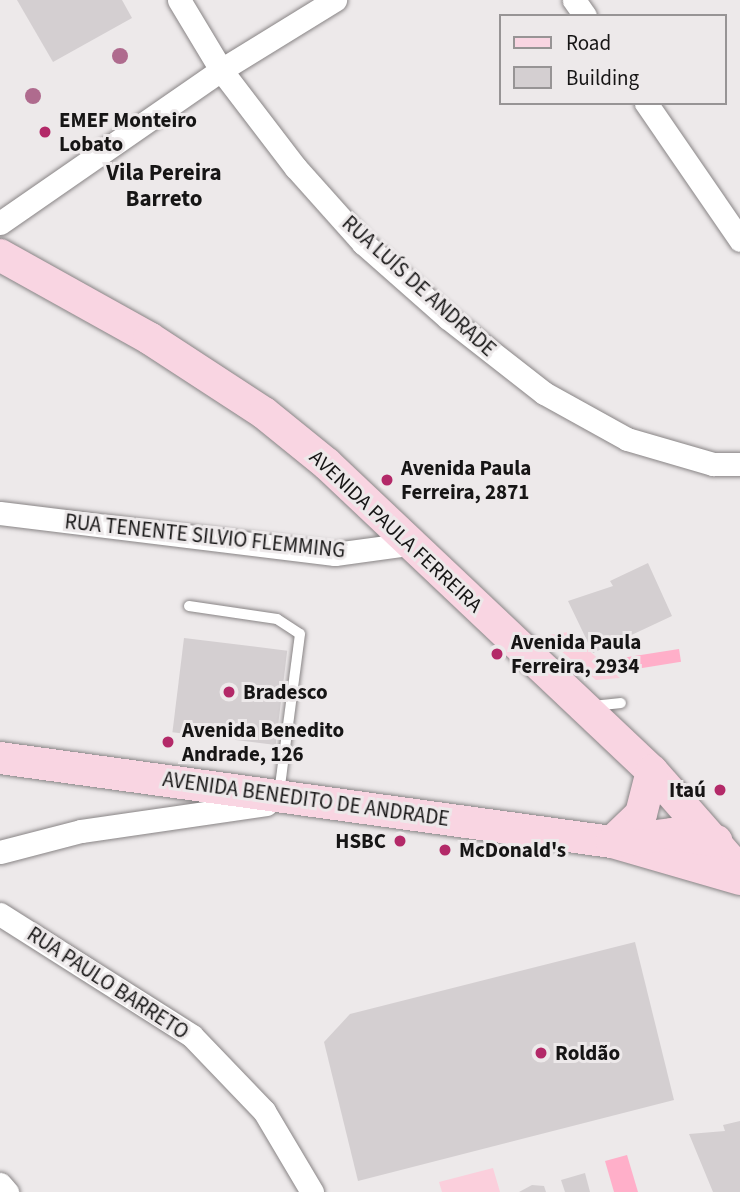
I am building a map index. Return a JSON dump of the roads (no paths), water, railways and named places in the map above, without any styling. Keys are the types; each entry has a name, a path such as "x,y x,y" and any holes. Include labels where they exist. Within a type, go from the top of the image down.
{"main road":[{"name":"AVENIDA PAULA FERREIRA","path":"0,255 264,413 368,500 409,544 652,771 740,871"},
{"name":"AVENIDA BENEDITO DE ANDRADE","path":"0,758 279,794 612,842 740,878"},
{"path":"612,842 641,814 652,771"},
{"name":"AVENIDA BENEDITO DE ANDRADE","path":"612,842 672,834 716,841"}],"street":[{"name":"RUA LUÍS DE ANDRADE","path":"179,0 220,70 363,243 544,393 627,439 713,464 740,464"},
{"path":"0,223 220,70 335,0"},
{"path":"647,105 740,240"},
{"name":"RUA TENENTE SILVIO FLEMMING","path":"0,513 335,554 409,544"},
{"path":"0,852 207,808 314,800"},
{"name":"RUA PAULO BARRETO","path":"0,914 192,1036 264,1111 312,1192"},
{"path":"0,1184 7,1192"}],"lane":[{"path":"189,606 277,619 300,634 279,794"},
{"path":"584,707 621,703"}],"place":[{"name":"EMEF Monteiro Lobato","path":"45,132"},
{"name":"Avenida Paula Ferreira, 2871","path":"387,480"},
{"name":"Avenida Paula Ferreira, 2934","path":"497,654"},
{"name":"Bradesco","path":"229,692"},
{"name":"Avenida Benedito Andrade, 126","path":"168,742"},
{"name":"Itaú","path":"720,790"},
{"name":"HSBC","path":"400,841"},
{"name":"McDonald's","path":"445,850"},
{"name":"Roldão","path":"541,1053"}],"district":[{"name":"Vila Pereira Barreto","path":"164,186"}]}
